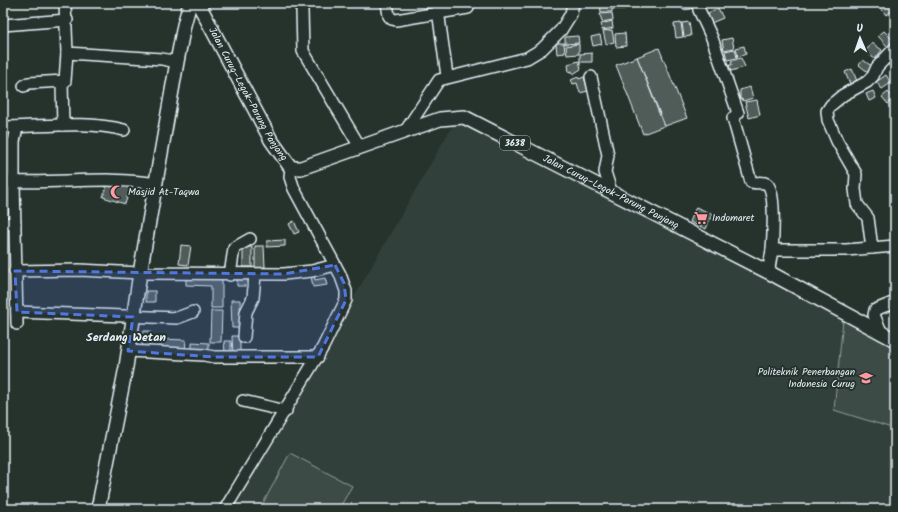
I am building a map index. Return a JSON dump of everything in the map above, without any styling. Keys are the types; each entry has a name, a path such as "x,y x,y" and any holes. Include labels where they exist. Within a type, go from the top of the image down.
{"main road":[{"path":"98,509 128,351 140,273 177,62 190,3"},
{"name":"Jalan Curug–Legok–Parung Panjang","path":"198,3 271,140 291,168 301,168 406,130 440,120 464,117 772,274 895,340"}],"street":[{"path":"63,125 62,83 66,78 67,53 67,20 65,3"},
{"path":"299,3 302,10 303,51 360,147"},
{"path":"387,3 389,16 392,19 438,8 468,8"},
{"path":"406,130 437,82 447,76 527,58 542,49 562,30 571,14 573,3"},
{"path":"698,3 699,10 712,38 738,113 733,118 751,182 768,184 771,190 774,218 769,268 772,274"},
{"path":"438,8 447,76"},
{"path":"3,24 67,20"},
{"path":"872,248 868,218 856,204 856,174 837,141 828,120 828,111 831,105 843,95 868,82 873,76 877,67 894,52"},
{"path":"67,53 162,59 177,62"},
{"path":"591,77 607,150 608,161 605,172 611,191"},
{"path":"24,86 28,83 62,83"},
{"path":"3,127 63,125 114,127 124,130"},
{"path":"17,127 9,181 15,223 17,324"},
{"path":"225,509 286,411 318,356 346,300 344,283 294,189 290,177 291,168"},
{"path":"9,181 133,180 156,184"},
{"path":"3,224 15,223"},
{"path":"230,275 234,248 250,239"},
{"path":"772,250 872,248 895,246"},
{"path":"15,271 80,270 230,275 312,271 335,265"},
{"path":"244,336 246,312 253,298 255,274"},
{"path":"882,334 874,312 877,309 895,302"},
{"path":"17,312 177,318 193,312"},
{"path":"128,351 204,355 214,358 318,356"},
{"path":"243,401 286,411"}],"highlighted area":[{"path":"335,265 344,283 346,300 318,357 214,357 128,351 133,317 17,312 15,271 284,274"}],"shaded area":[{"path":"470,121 895,346 895,509 232,509 454,123"},
{"name":"Politeknik Penerbangan Indonesia Curug","path":"843,320 895,346 895,429 834,410"},
{"path":"290,453 352,486 339,509 260,509"}],"building":[{"path":"600,3 612,3 612,12 601,12"},
{"path":"613,3 624,3 624,9 613,9"},
{"path":"682,3 691,3 691,9 683,10"},
{"path":"885,3 893,3 895,6 895,9 886,15 880,7"},
{"path":"718,8 723,18 711,23 706,14"},
{"path":"612,13 613,20 602,22 600,14"},
{"path":"612,21 613,28 602,30 601,24"},
{"path":"689,22 691,36 684,37 682,23"},
{"path":"681,23 683,37 676,38 674,24"},
{"path":"612,30 614,42 606,44 603,31"},
{"path":"884,31 894,41 888,47 878,36"},
{"path":"625,33 626,46 616,47 615,34"},
{"path":"600,35 602,44 593,46 591,37"},
{"path":"578,36 579,43 565,44 565,37"},
{"path":"732,38 734,48 724,50 722,40"},
{"path":"556,43 564,43 565,53 557,54"},
{"path":"872,43 882,50 875,59 865,52"},
{"path":"579,44 579,54 567,55 566,46"},
{"path":"744,46 746,54 738,57 736,48"},
{"path":"659,48 687,118 665,126 637,57"},
{"path":"735,49 737,58 727,60 725,51"},
{"path":"592,53 592,62 580,62 580,54"},
{"path":"637,57 664,126 643,134 616,65"},
{"path":"741,58 745,67 731,71 729,65 732,65 731,61"},
{"path":"895,59 895,74 888,64"},
{"path":"863,60 873,67 869,73 859,65"},
{"path":"579,61 581,69 573,74 572,71 569,72 568,64"},
{"path":"852,69 859,86 852,89 845,72"},
{"path":"886,75 891,83 882,89 876,82"},
{"path":"578,77 579,79 584,77 588,91 580,93 577,83 573,84 571,80"},
{"path":"750,87 753,98 743,101 742,99 740,100 740,90"},
{"path":"873,91 876,98 869,101 866,94"},
{"path":"888,92 894,99 888,104 882,97"},
{"path":"757,100 760,115 749,118 745,102"},
{"name":"Masjid At-Taqwa","path":"112,181 131,185 125,204 103,197 107,185 111,186"},
{"name":"Indomaret","path":"696,207 712,214 706,229 690,222"},
{"path":"294,221 299,232 294,234 289,224"},
{"path":"285,240 285,246 267,247 267,241"},
{"path":"181,245 191,246 188,265 179,264"},
{"path":"255,246 264,246 265,267 255,268"},
{"path":"243,247 252,247 252,267 243,267"},
{"path":"186,275 222,276 222,308 211,308 211,286 186,285"},
{"path":"314,275 315,280 325,278 327,285 313,287 311,276"},
{"path":"250,279 250,286 237,286 237,280"},
{"path":"146,291 155,291 155,302 146,302"},
{"path":"231,300 240,300 241,328 232,328"},
{"path":"211,311 222,311 221,342 210,342"},
{"path":"143,331 150,331 149,349 142,348"},
{"path":"232,336 240,336 240,354 233,355"},
{"path":"160,339 186,340 185,351 159,350"},
{"path":"224,341 231,341 231,355 225,353"},
{"path":"192,342 209,343 209,352 192,352"}],"place":[{"name":"Masjid At-Taqwa","path":"117,192"},
{"name":"Indomaret","path":"701,218"},
{"name":"Politeknik Penerbangan Indonesia Curug","path":"866,378"}],"district":[{"name":"Serdang Wetan","path":"126,337"}]}
